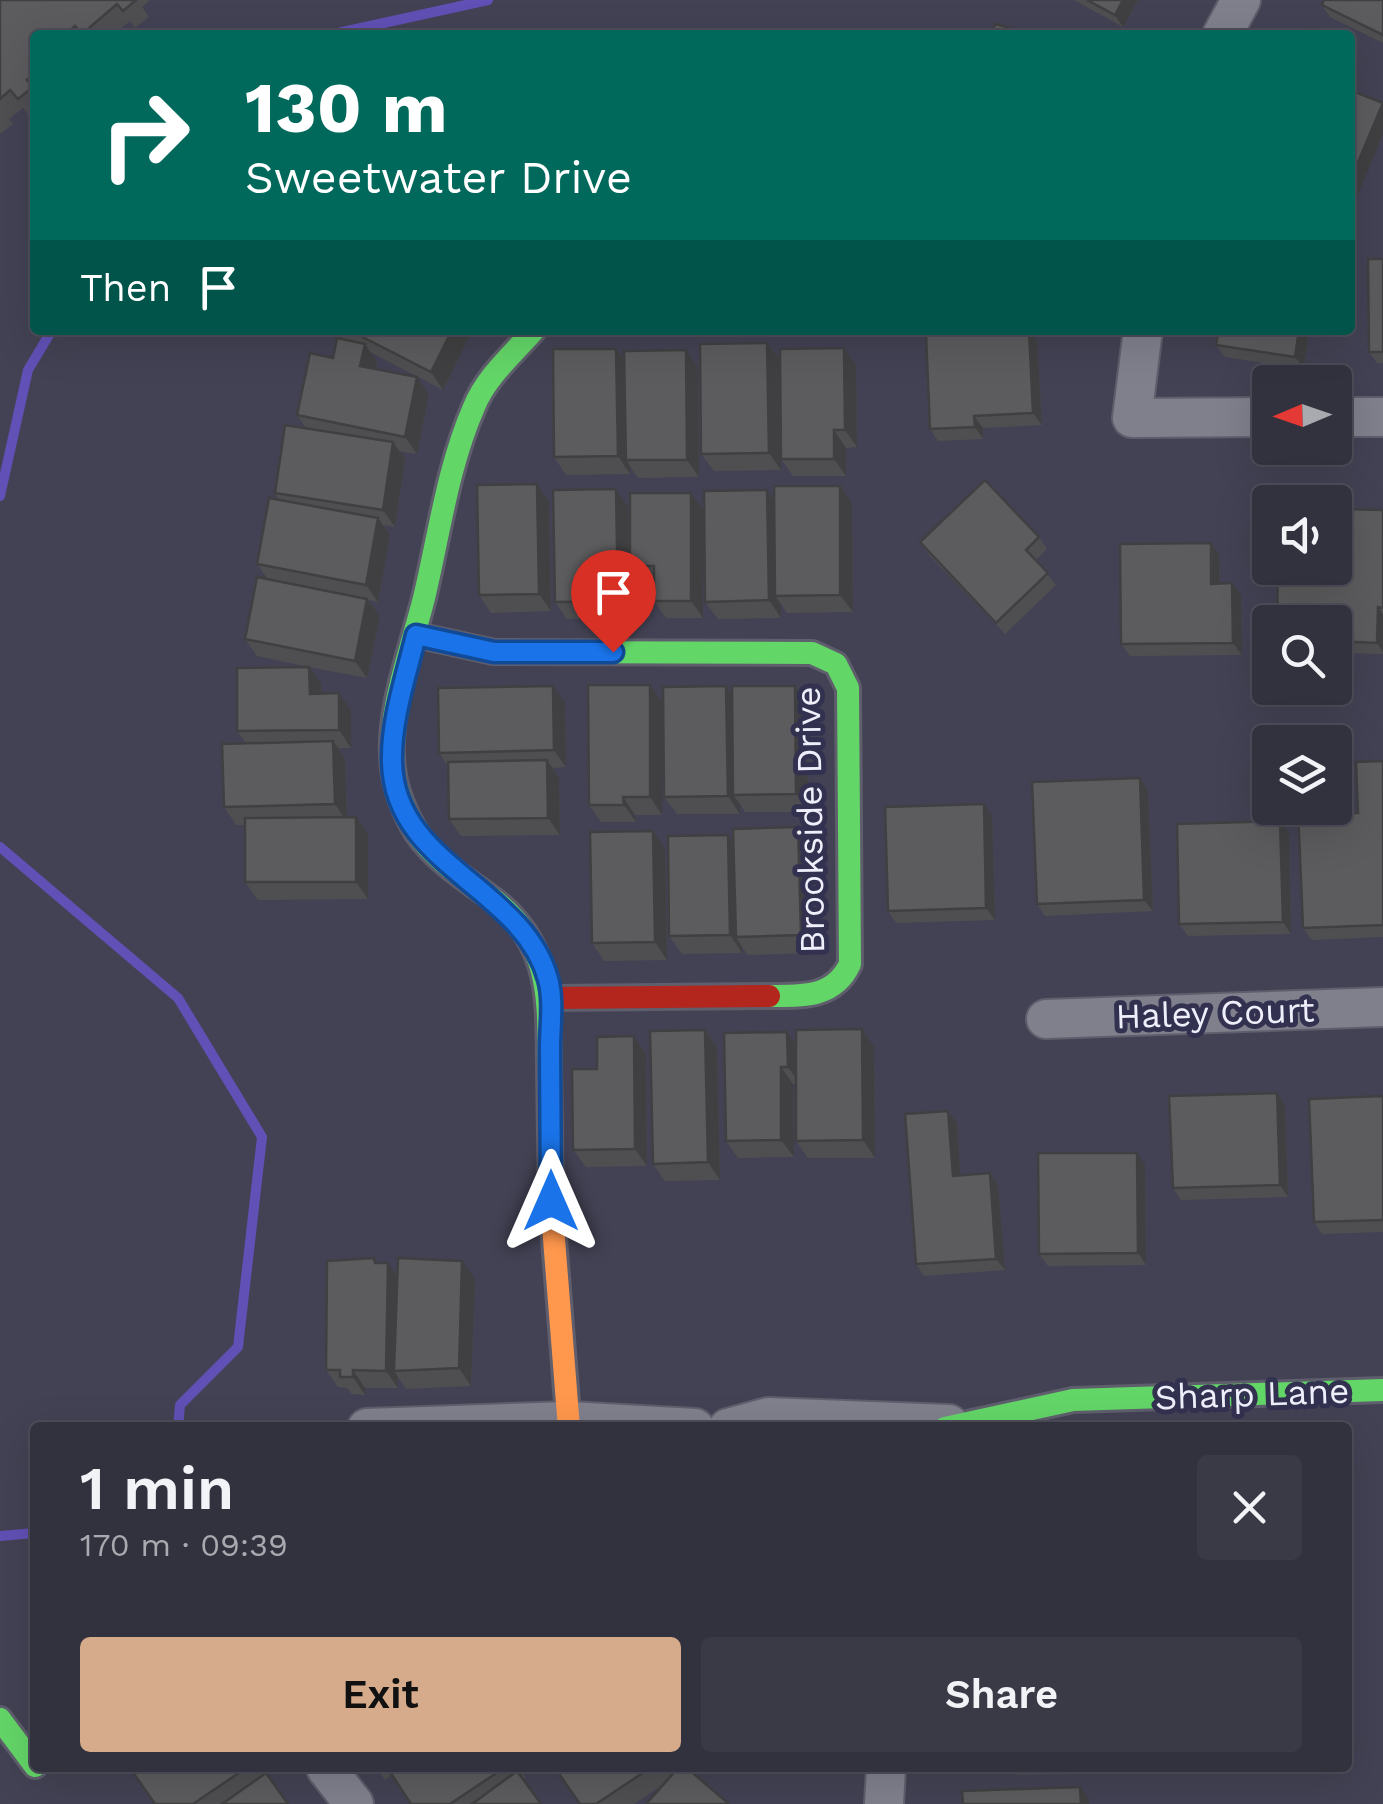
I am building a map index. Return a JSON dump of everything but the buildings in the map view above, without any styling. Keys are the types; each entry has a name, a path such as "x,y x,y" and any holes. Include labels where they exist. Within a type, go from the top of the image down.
{"street":[{"path":"1225,30 1242,0"},
{"path":"529,335 509,354 474,406 457,457 394,736 396,790 430,850 501,906 523,932 548,979 551,1201 569,1422"},
{"path":"1142,335 1132,418 1252,418"},
{"path":"1352,417 1383,417"},
{"name":"Brookside Drive","path":"416,635 494,652 812,653 835,662 848,688 850,964 842,981 812,996 550,998"},
{"name":"Haley Court","path":"1046,1019 1383,1007"},
{"name":"Sharp Lane","path":"966,1422 1072,1400 1383,1390"},
{"path":"750,1422 768,1417 867,1422"},
{"path":"0,1719 30,1759"},
{"path":"329,1772 354,1804"},
{"path":"884,1804 886,1772"}],"waterway":[{"path":"352,30 488,0"},
{"path":"0,496 28,370 49,335"},
{"path":"0,847 178,998 262,1137 238,1347 180,1405 179,1422"},
{"path":"0,1536 30,1533"}],"traffic: fast":[{"path":"529,335 485,386 465,430 401,682 392,747 398,793 423,842 510,914 536,952 546,995 549,1066"},
{"path":"416,635 494,652 812,653 836,664 848,688 850,964 835,983 816,993 769,996"},
{"path":"972,1422 1073,1400 1383,1390"},
{"path":"0,1719 30,1759"}],"traffic: slow":[{"path":"549,1066 551,1201 569,1422"}],"traffic: jam":[{"path":"551,998 769,996"}],"route":[{"path":"551,1201 548,979 523,932 501,906 450,868 417,833 396,790 392,765 394,736 416,635 494,652 613,652"}]}
